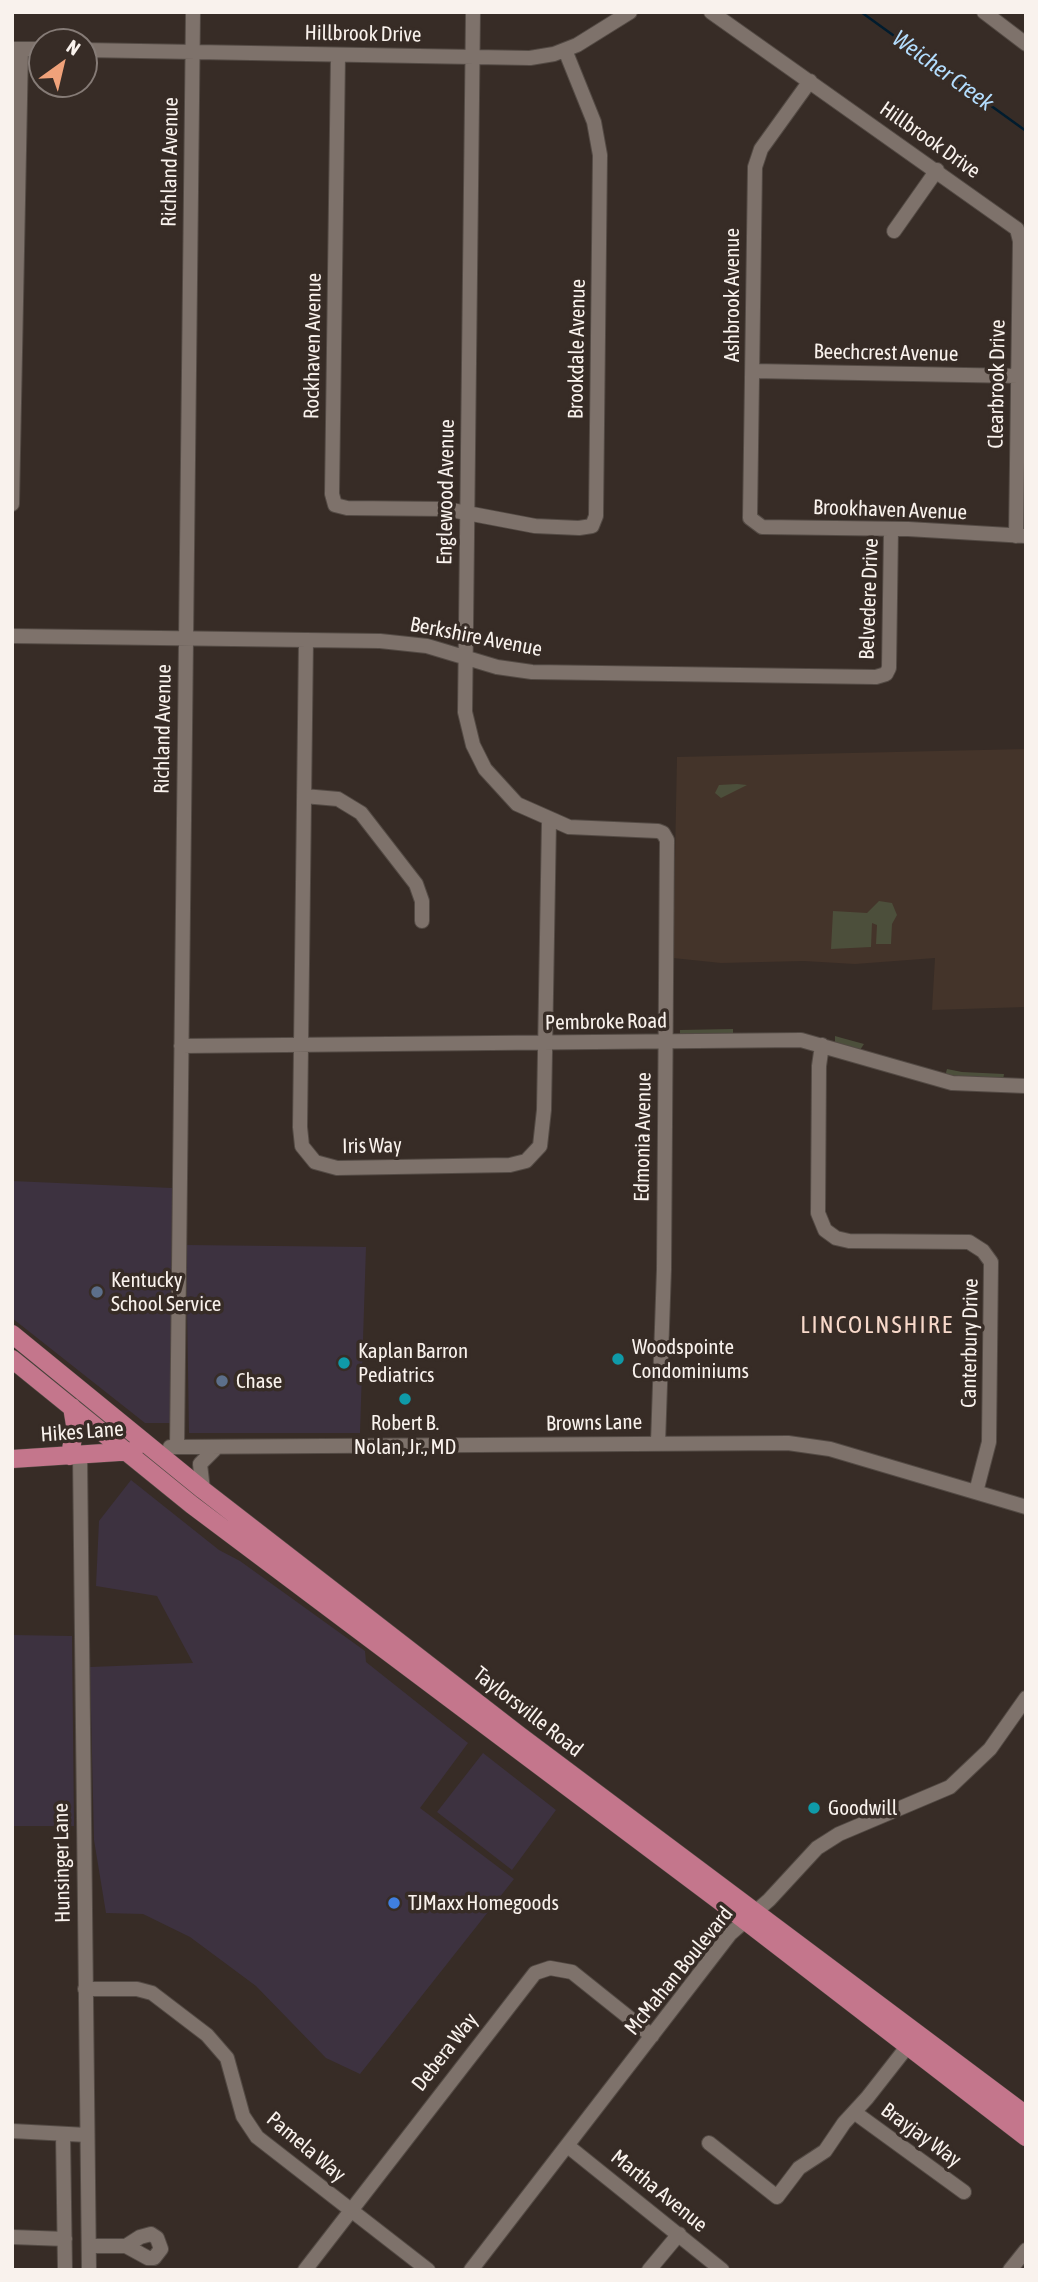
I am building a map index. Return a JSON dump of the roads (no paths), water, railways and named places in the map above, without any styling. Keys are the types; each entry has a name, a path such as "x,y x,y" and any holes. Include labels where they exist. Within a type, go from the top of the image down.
{"main road":[{"name":"Taylorsville Road","path":"12,1334 203,1490 519,1735 749,1917 907,2047 1026,2137"},
{"name":"Taylorsville Road","path":"12,1359 192,1505 749,1917 1026,2115"},
{"path":"72,1407 75,1456"},
{"name":"Hikes Lane","path":"12,1459 154,1449"}],"street":[{"name":"Richland Avenue","path":"177,1447 194,12"},
{"name":"Englewood Avenue","path":"473,12 464,656 467,722 480,760 507,795 549,821 584,830 663,833"},
{"name":"Hillbrook Drive","path":"98,50 530,58 565,50 630,12"},
{"name":"Hillbrook Drive","path":"711,12 937,170 1012,224 1019,233"},
{"path":"984,12 1026,43"},
{"path":"12,505 16,49"},
{"name":"Brookdale Avenue","path":"467,511 535,526 579,528 595,522 600,155 594,122 565,50"},
{"name":"Rockhaven Avenue","path":"338,55 332,499 340,507 467,511"},
{"name":"Ashbrook Avenue","path":"754,524 749,513 755,167 761,149 810,81"},
{"path":"894,231 937,170"},
{"name":"Clearbrook Drive","path":"1019,233 1021,536"},
{"name":"Beechcrest Avenue","path":"753,371 1018,376"},
{"name":"Brookhaven Avenue","path":"754,524 762,527 891,529 1021,536"},
{"name":"Belvedere Drive","path":"887,671 891,529"},
{"name":"Berkshire Avenue","path":"12,636 402,643 464,656 498,667 532,672 876,677 887,671"},
{"name":"Iris Way","path":"306,640 302,1146 315,1162 337,1168 510,1165 526,1160 540,1146 543,1137 549,821"},
{"path":"304,796 338,799 361,813 416,884 422,901 422,920"},
{"name":"Edmonia Avenue","path":"658,1443 664,1269 667,841 663,833"},
{"name":"Pembroke Road","path":"181,1046 301,1047 801,1040 952,1083 1026,1086"},
{"name":"Canterbury Drive","path":"822,1045 819,1066 818,1213 825,1230 836,1238 849,1241 969,1242 983,1251 991,1262 990,1432 976,1492"},
{"name":"Browns Lane","path":"154,1449 658,1443 804,1444 1026,1507"},
{"path":"203,1490 200,1464 216,1448"},
{"name":"Hunsinger Lane","path":"75,1456 89,2270"},
{"name":"McMahan Boulevard","path":"471,2270 569,2147 730,1934 801,1862 839,1834 950,1787 989,1749 1026,1698"},
{"name":"Debera Way","path":"305,2270 535,1973 550,1968 572,1972 652,2036"},
{"name":"Pamela Way","path":"85,1989 137,1989 152,1993 207,2035 227,2058 243,2116 257,2137 428,2270"},
{"path":"709,2143 776,2197 800,2168 825,2151 907,2047"},
{"name":"Brayjay Way","path":"854,2112 964,2192"},
{"path":"12,2131 88,2135"},
{"path":"63,2134 65,2270"},
{"name":"Martha Avenue","path":"569,2147 722,2270"},
{"path":"649,2270 678,2234"},
{"path":"12,2237 65,2239"},
{"path":"89,2246 127,2246"},
{"path":"1010,2270 1026,2250"}],"waterway":[{"name":"Weicher Creek","path":"861,12 1026,131"}],"place":[{"name":"Kentucky School Service","path":"97,1292"},
{"name":"Woodspointe Condominiums","path":"618,1359"},
{"name":"Kaplan Barron Pediatrics","path":"344,1363"},
{"name":"Chase","path":"222,1381"},
{"name":"Robert B. Nolan, Jr., MD","path":"405,1399"},
{"name":"Goodwill","path":"814,1808"},
{"name":"TJMaxx Homegoods","path":"394,1903"}],"district":[{"name":"LINCOLNSHIRE","path":"877,1325"}]}
